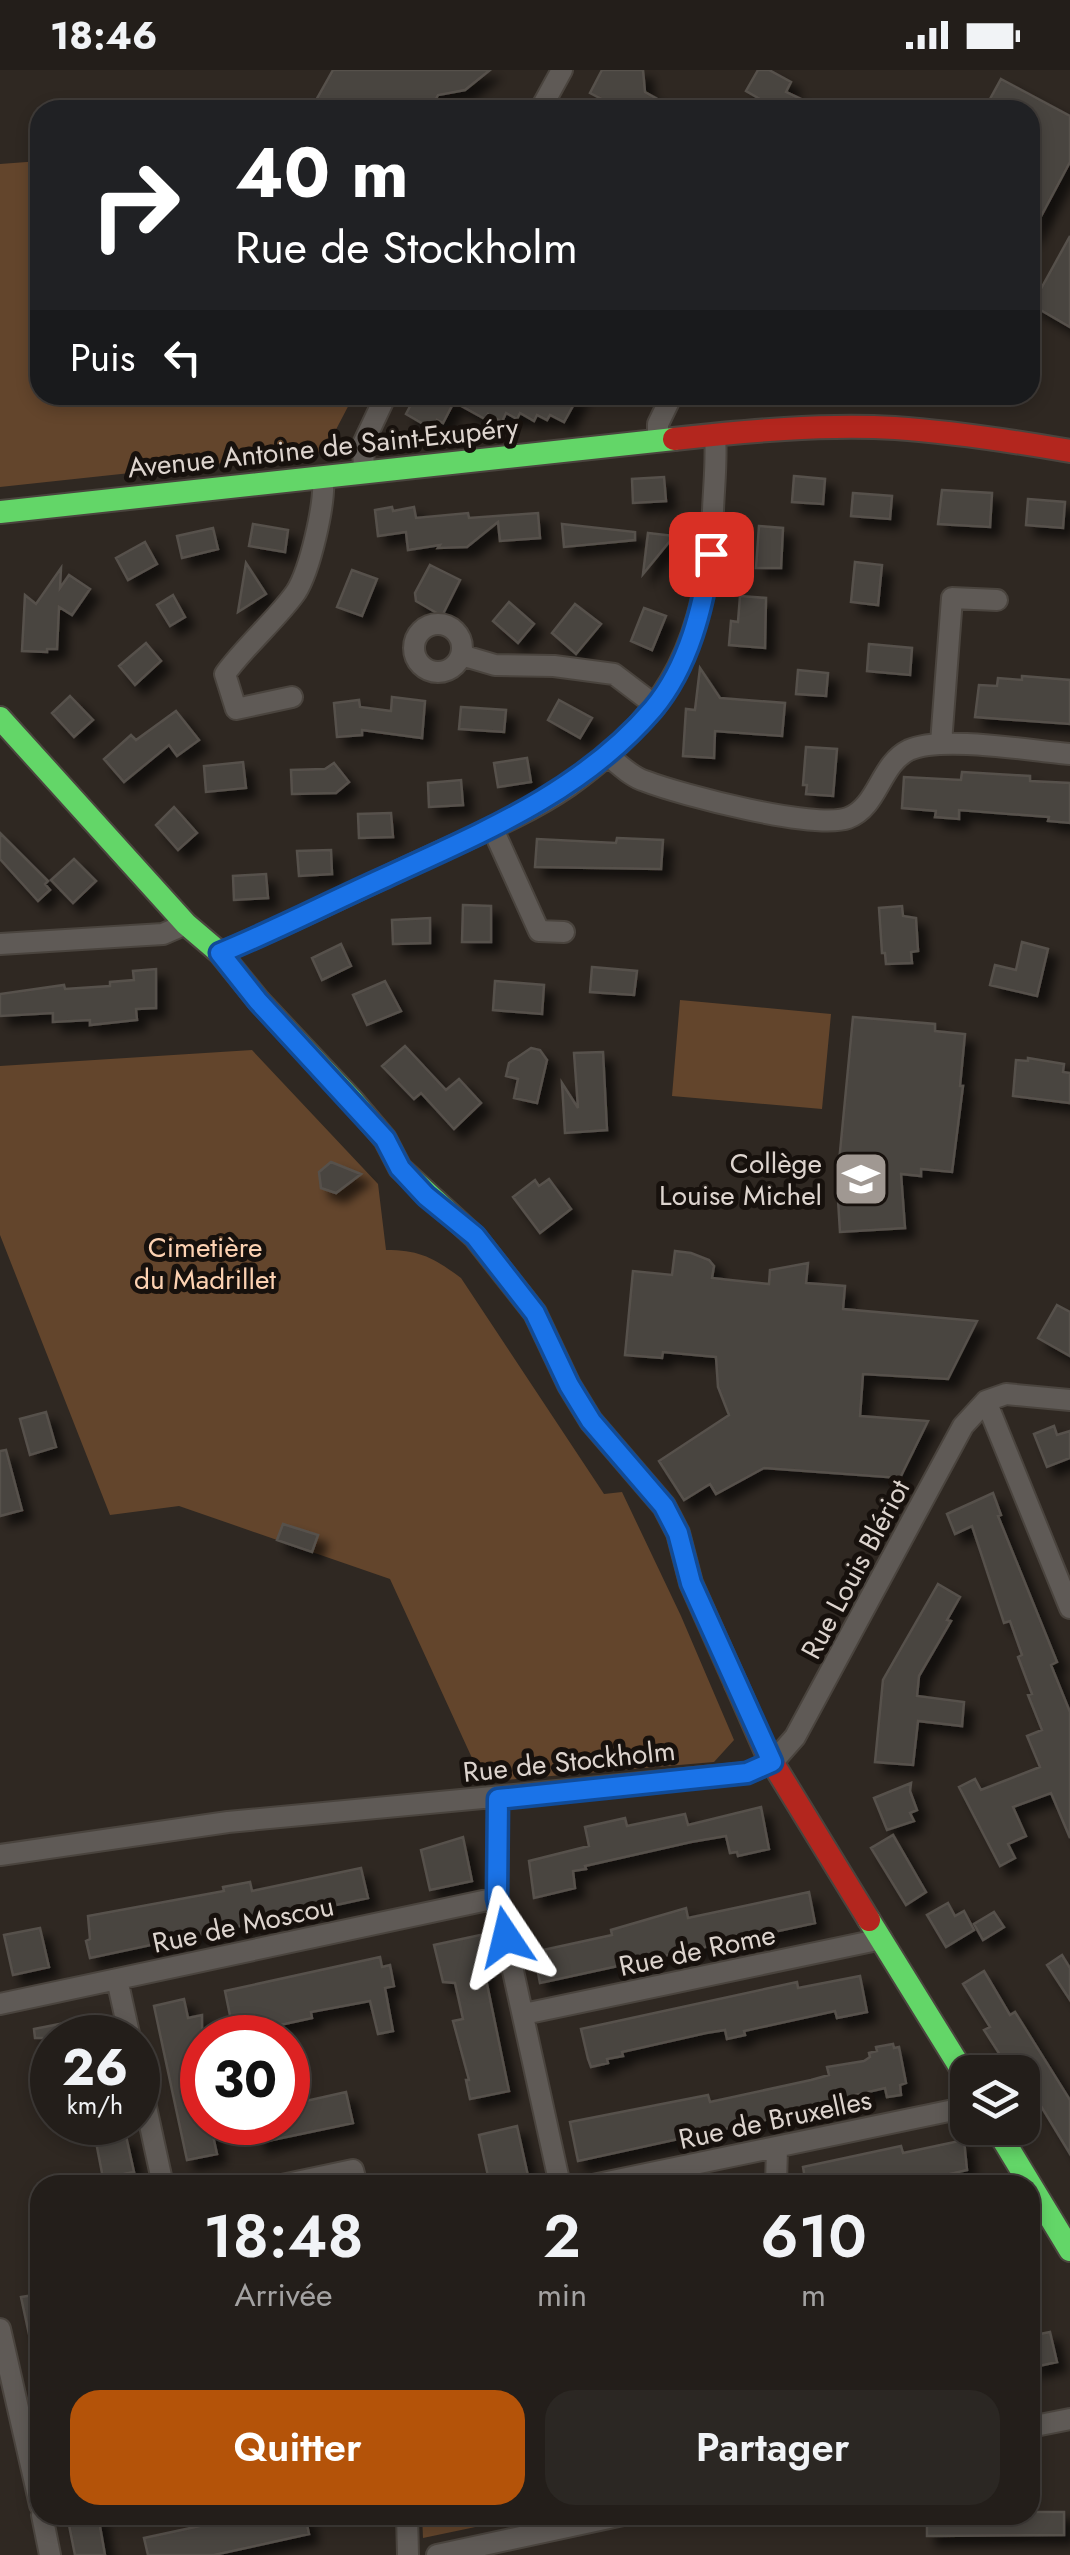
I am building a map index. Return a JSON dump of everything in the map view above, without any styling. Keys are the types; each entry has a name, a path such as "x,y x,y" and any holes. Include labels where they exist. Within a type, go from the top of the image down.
{"street":[{"path":"546,100 562,70"},
{"path":"364,473 363,444 381,405"},
{"path":"658,440 658,424 667,405"},
{"name":"Avenue Antoine de Saint-Exupéry","path":"0,512 808,427 892,428 980,436 1070,451"},
{"path":"220,953 492,828 566,788 607,755 656,706 690,646 703,604 711,554 715,434"},
{"path":"292,697 236,708 225,674 297,590 317,530 323,479"},
{"path":"941,743 952,598 998,600"},
{"path":"461,655 495,665 554,666 614,674 656,706"},
{"path":"0,718 186,924 220,953 258,1001 385,1139 400,1168 426,1196 475,1236 535,1313 591,1421 664,1506 678,1533 691,1583 772,1762 953,2055"},
{"path":"607,755 641,780 812,822 848,818 865,806 887,769 908,750 941,743 1070,754"},
{"path":"492,828 539,931 564,932"},
{"path":"0,944 163,934 186,924"},
{"path":"1070,1400 1006,1394 986,1402 1070,1608"},
{"name":"Rue Louis Blériot","path":"772,1762 795,1738 963,1426 986,1402"},
{"name":"Rue de Stockholm","path":"0,1855 228,1822 747,1773 772,1762"},
{"path":"498,1799 497,1898 558,2175"},
{"name":"Rue de Moscou","path":"0,2004 497,1898"},
{"name":"Rue de Rome","path":"524,2014 882,1939"},
{"path":"117,1979 125,2015"},
{"name":"Rue de Bruxelles","path":"640,2175 950,2110"},
{"path":"154,2145 161,2175"},
{"path":"1006,2145 1025,2175"},
{"path":"776,2175 777,2146"},
{"path":"329,2175 353,2170 354,2175"},
{"path":"1040,2201 1070,2250"},
{"path":"0,2329 30,2461"},
{"path":"1040,2425 1070,2419"},
{"path":"44,2525 50,2555"},
{"path":"407,2525 408,2555"},
{"path":"437,2555 579,2525"}],"green space":[{"path":"30,162 30,405 349,405 329,443 317,453 0,487 0,164"},
{"path":"680,1000 831,1014 822,1109 672,1096"},
{"name":"Cimetière du Madrillet","path":"252,1050 378,1184 386,1250 426,1256 461,1278 604,1494 622,1492 734,1740 714,1762 483,1782 390,1579 179,1506 110,1515 0,1235 0,1066"},
{"path":"422,2525 485,2525 423,2538"}],"building":[{"path":"333,70 490,70 465,90 438,95 435,100 316,100"},
{"path":"602,70 643,70 645,92 659,100 603,100 590,93"},
{"path":"758,70 769,70 791,82 786,92 803,100 762,100 746,91"},
{"path":"1001,79 1070,116 1070,162 1040,218 1040,100 989,100"},
{"path":"1070,236 1070,327 1040,310 1040,290"},
{"path":"411,405 452,405 443,423 437,420 432,429 406,414"},
{"path":"459,405 573,405 564,422 550,415 547,420 537,415 534,421 520,413 517,419 506,413 502,422 488,414 485,419"},
{"path":"794,476 825,479 823,504 792,502"},
{"path":"664,477 666,501 633,503 632,479"},
{"path":"942,490 992,493 990,527 938,524"},
{"path":"853,493 892,496 890,519 851,516"},
{"path":"1028,499 1065,502 1063,528 1026,525"},
{"path":"392,507 393,511 414,507 416,518 538,513 540,538 500,541 498,522 467,547 438,548 440,545 408,550 406,532 378,536 375,510"},
{"path":"253,524 288,530 285,552 249,546"},
{"path":"562,524 635,532 635,540 564,547"},
{"path":"759,526 783,528 781,568 756,568"},
{"path":"213,528 218,549 182,558 177,536"},
{"path":"648,533 674,536 643,574"},
{"path":"145,542 157,564 128,580 116,558"},
{"path":"855,562 882,565 878,605 851,602"},
{"path":"246,563 266,594 238,612"},
{"path":"430,565 460,580 442,616 416,601 415,593"},
{"path":"61,568 60,588 69,575 90,589 72,615 59,607 57,649 22,651 25,595 36,604"},
{"path":"352,570 377,579 362,616 337,607"},
{"path":"173,595 185,617 170,626 157,605"},
{"path":"740,596 766,598 765,648 729,645 731,621 738,622"},
{"path":"509,602 534,624 518,643 493,621"},
{"path":"575,604 601,624 576,654 552,633"},
{"path":"644,608 666,616 652,650 631,641"},
{"path":"146,643 161,661 135,685 119,666"},
{"path":"869,644 912,648 910,675 867,671"},
{"path":"700,668 720,698 785,703 782,736 715,731 714,758 683,756 686,709 695,710"},
{"path":"798,670 828,673 826,696 796,694"},
{"path":"1022,676 1070,680 1070,724 975,717 979,685 997,686 998,678 1022,680"},
{"path":"70,696 93,720 74,737 52,713"},
{"path":"392,697 425,701 422,738 362,730 362,735 337,737 334,703 359,700 360,707 391,711"},
{"path":"559,700 592,718 580,738 548,720"},
{"path":"461,707 506,710 504,732 459,729"},
{"path":"176,711 199,740 177,756 169,745 124,782 104,759 131,735 136,740"},
{"path":"806,747 837,749 833,796 806,794"},
{"path":"527,758 531,782 498,787 494,763"},
{"path":"243,762 246,788 206,792 204,766"},
{"path":"334,763 349,782 336,793 292,794 291,770 325,769"},
{"path":"962,772 1070,783 1070,823 1048,821 1049,817 959,810 959,819 935,817 936,811 902,808 904,777 961,780"},
{"path":"461,780 463,805 429,807 428,783"},
{"path":"174,807 197,833 178,850 156,825"},
{"path":"391,813 393,837 359,838 358,814"},
{"path":"0,833 48,881 45,884 50,890 38,901 0,859"},
{"path":"617,838 663,840 661,869 535,867 537,839 616,843"},
{"path":"331,850 332,874 299,876 297,851"},
{"path":"74,859 96,881 73,903 51,880"},
{"path":"266,874 268,898 234,900 233,876"},
{"path":"463,905 491,906 491,942 462,942"},
{"path":"902,906 903,916 916,918 918,951 911,952 912,963 886,964 879,908"},
{"path":"430,918 430,943 393,944 392,920"},
{"path":"1022,942 1048,949 1037,996 990,985 995,965 1016,970"},
{"path":"341,944 351,966 322,980 312,958"},
{"path":"592,967 637,971 634,995 590,992"},
{"path":"156,969 156,1008 136,1009 137,1020 90,1025 90,1020 53,1022 53,1013 0,1016 0,994 64,985 65,989 110,986 110,982 134,980 133,971"},
{"path":"385,981 401,1011 367,1025 353,995"},
{"path":"495,981 544,985 542,1014 493,1010"},
{"path":"853,1017 935,1024 935,1031 965,1034 952,1172 921,1169 921,1176 901,1174 905,1228 840,1232 837,1183"},
{"path":"405,1046 446,1090 459,1079 481,1103 454,1129 421,1093 414,1099 382,1066"},
{"path":"531,1048 540,1050 547,1060 537,1103 514,1098 518,1079 506,1076 509,1063"},
{"path":"603,1052 607,1130 565,1133 562,1083 578,1108 574,1053"},
{"path":"1016,1060 1064,1064 1063,1072 1070,1073 1070,1103 1013,1096"},
{"path":"331,1162 361,1174 336,1193 321,1188 319,1172"},
{"path":"549,1179 571,1209 540,1233 513,1197 535,1180 539,1186"},
{"path":"675,1251 709,1260 714,1266 712,1278 769,1284 770,1270 808,1263 806,1283 845,1286 843,1309 977,1321 948,1379 863,1374 860,1416 928,1421 900,1478 764,1468 716,1494 710,1484 684,1500 659,1461 729,1415 718,1387 716,1357 663,1352 662,1358 625,1355 633,1271 672,1275"},
{"path":"1057,1305 1070,1312 1070,1356 1038,1338"},
{"path":"46,1412 56,1447 30,1455 20,1419"},
{"path":"1054,1426 1057,1435 1070,1431 1070,1458 1047,1467 1034,1434"},
{"path":"6,1450 22,1510 0,1516 0,1451"},
{"path":"993,1493 1001,1515 998,1516 1057,1662 1051,1665 1070,1712 1070,1838 1051,1793 1013,1807 1026,1836 1008,1844 1015,1858 1000,1866 959,1787 975,1779 981,1790 1040,1767 1027,1736 1042,1730 1028,1695 1032,1694 1018,1657 1022,1655 1010,1621 1004,1623 972,1526 955,1534 947,1514"},
{"path":"283,1524 318,1535 312,1552 277,1540"},
{"path":"938,1584 960,1597 947,1620 951,1621 919,1676 917,1696 964,1702 962,1726 918,1721 913,1765 875,1762 883,1680"},
{"path":"911,1783 917,1810 910,1813 914,1821 887,1830 874,1798"},
{"path":"761,1807 769,1849 738,1856 737,1852 730,1853 726,1836 691,1842 585,1866 586,1869 573,1871 575,1888 534,1898 529,1861 589,1846 585,1827 625,1818 627,1826 685,1814 688,1825"},
{"path":"893,1835 926,1892 906,1905 871,1848"},
{"path":"463,1837 472,1881 430,1890 421,1850"},
{"path":"361,1868 368,1898 90,1958 86,1941 90,1939 88,1916 224,1891 223,1887 250,1882 252,1891"},
{"path":"809,1892 815,1923 540,1983 534,1952 612,1935 611,1930 686,1908 688,1918"},
{"path":"948,1903 955,1916 964,1911 974,1930 946,1947 927,1915"},
{"path":"994,1912 1004,1927 983,1940 974,1924"},
{"path":"40,1928 49,1967 13,1975 4,1935"},
{"path":"485,1934 488,1948 480,1950 509,2091 470,2099 469,2080 453,2021 463,2019 455,1983 443,1982 434,1945"},
{"path":"1062,1955 1070,1968 1070,2000 1047,1965"},
{"path":"380,1957 382,1967 390,1965 394,1986 385,1988 393,2031 378,2034 370,2001 311,2012 310,2018 310,2015 230,2015 225,1991"},
{"path":"984,1971 1010,2015 1015,2012 1070,2100 1070,2154 1040,2104 1040,2055 1000,2055 984,2030 990,2027 963,1984"},
{"path":"860,1976 867,2012 837,2018 835,2011 744,2031 745,2035 727,2039 725,2030 706,2033 622,2052 623,2056 591,2067 588,2059 581,2029 797,1982 798,1988"},
{"path":"184,1999 187,2015 180,2015 180,2127 160,2034 160,2015 156,2015 154,2006"},
{"path":"893,2044 894,2048 899,2047 906,2083 900,2085 901,2095 887,2097 885,2088 855,2095 856,2100 578,2161 570,2122 708,2095 710,2102 811,2080 829,2075 827,2067 864,2061 869,2053 877,2051 876,2047"},
{"path":"346,2092 353,2123 310,2132 310,2100"},
{"path":"517,2126 528,2175 488,2175 479,2135"},
{"path":"950,2143 964,2145 967,2170 946,2175 804,2175 803,2167 901,2146 903,2153"},
{"path":"97,2145 128,2145 134,2172 102,2175"},
{"path":"184,2145 215,2145 217,2154 187,2160"},
{"path":"30,2296 30,2339 21,2297"},
{"path":"1050,2332 1057,2362 1040,2366 1040,2334"},
{"path":"1040,2512 1064,2512 1064,2535 927,2536 927,2525 1040,2525"},
{"path":"69,2525 100,2525 105,2555 75,2555"},
{"path":"204,2525 307,2525 309,2534 214,2555 148,2555 144,2538"}],"traffic: fast":[{"path":"0,512 674,439"},
{"path":"0,718 186,924 220,953 385,1139 400,1168 475,1237 535,1313 591,1421 664,1506 678,1533 691,1583 736,1684"},
{"path":"869,1920 953,2055"},
{"path":"1006,2145 1025,2175"},
{"path":"1040,2201 1070,2250"}],"traffic: jam":[{"path":"674,439 784,429 868,427 961,434 1070,451"},
{"path":"736,1684 766,1752 869,1920"}],"place":[{"name":"Collège Louise Michel","path":"861,1179"}],"route":[{"path":"506,1937 497,1898 498,1799 747,1773 772,1762 691,1583 678,1533 664,1506 591,1421 535,1313 475,1236 426,1196 400,1168 385,1139 258,1001 220,953 492,828 566,788 607,755 656,706 690,646 703,604 711,554"}]}
